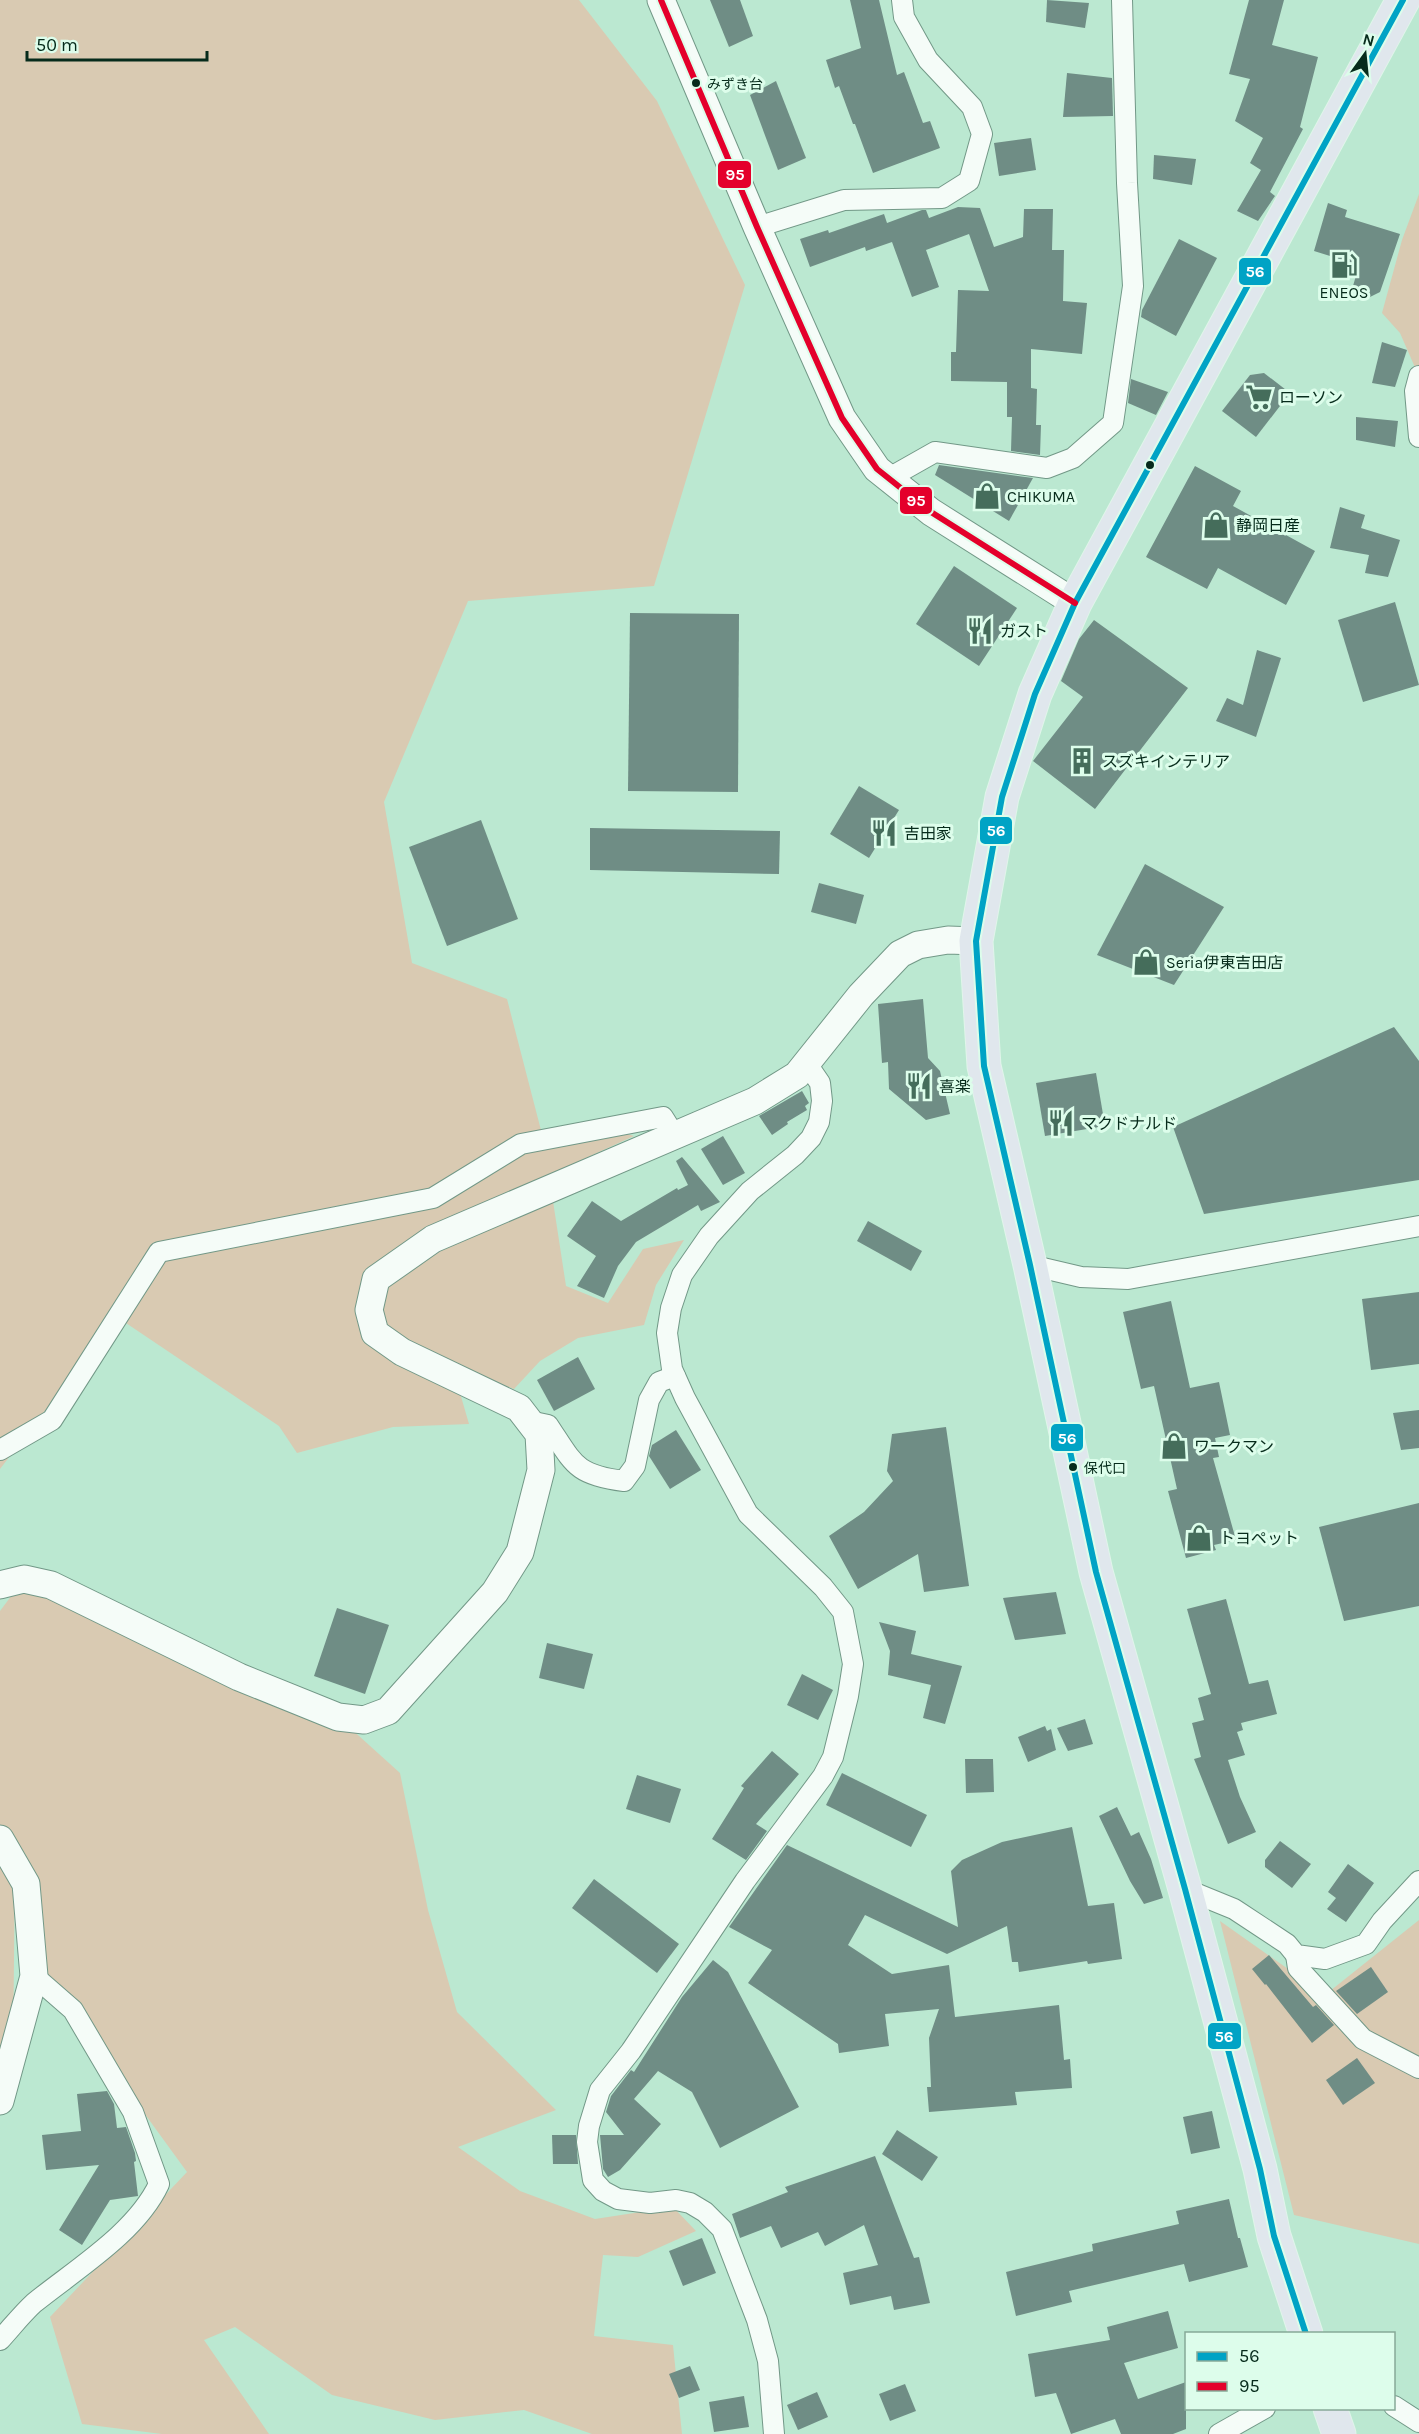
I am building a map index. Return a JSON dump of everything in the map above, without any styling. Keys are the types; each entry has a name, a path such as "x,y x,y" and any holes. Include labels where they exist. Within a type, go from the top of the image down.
{"highway":[{"path":"1305,2332 1274,2236 1260,2169 1185,1889 1096,1572 1030,1265 984,1066 976,941 1002,796 1035,694 1075,603 1403,0"},
{"path":"1330,2410 1339,2434"}],"street":[{"path":"661,0 757,227 842,418 877,469 931,512 1075,603"},
{"path":"757,227 844,200 942,198 969,181 982,134 972,107 928,60 904,17 902,0"},
{"path":"889,478 935,452 1047,468 1073,458 1113,423 1133,286 1127,183 1122,0"},
{"path":"1419,376 1415,391 1419,437"},
{"path":"0,1585 24,1579 51,1585 239,1677 338,1717 364,1720 388,1711 495,1592 520,1552 541,1470 539,1434 519,1408 402,1352 375,1333 369,1310 376,1279 434,1239 755,1101 797,1075 861,995 900,954 918,945 948,940 976,941"},
{"path":"774,2434 768,2361 757,2320 722,2229 705,2212 690,2203 676,2200 651,2203 618,2199 603,2191 593,2180 587,2142 589,2126 600,2090 631,2051 745,1881 823,1776 833,1757 848,1696 853,1664 843,1612 823,1587 748,1514 675,1376 667,1333 671,1308 682,1275 709,1236 750,1191 795,1155 811,1138 819,1122 822,1101 820,1083 807,1064"},
{"path":"0,1450 52,1420 159,1252 433,1198 521,1144 663,1117 675,1136"},
{"path":"1030,1265 1081,1277 1128,1279 1419,1226"},
{"path":"529,1421 548,1425 571,1461 583,1472 624,1481 635,1466 649,1400 659,1382 675,1376"},
{"path":"0,1839 26,1884 34,1976 0,2101"},
{"path":"1296,1955 1325,1959 1366,1944 1382,1921 1419,1881"},
{"path":"1185,1889 1234,1909 1287,1944 1296,1955 1298,1968 1362,2039 1419,2068"},
{"path":"0,2340 32,2305 105,2246 150,2203 159,2184 133,2112 73,2010 34,1976"},
{"path":"1395,2407 1419,2422"},
{"path":"1219,2434 1263,2410"}],"shaded area":[{"path":"0,0 579,0 657,101 745,285 654,586 468,601 384,802 412,963 507,999 543,1138 607,1128 634,1136 549,1175 566,1286 608,1303 643,1249 684,1240 656,1285 644,1325 578,1338 540,1361 514,1389 468,1371 460,1393 469,1424 393,1427 297,1453 279,1426 117,1317 0,1469"},
{"path":"1419,194 1419,372 1417,372 1400,333 1382,313 1402,240"},
{"path":"24,1579 338,1717 400,1773 428,1910 457,2012 556,2110 458,2147 520,2191 595,2219 673,2207 696,2231 638,2257 603,2255 594,2336 673,2345 682,2434 592,2434 524,2410 435,2420 332,2395 235,2327 204,2340 269,2434 162,2434 82,2424 50,2317 187,2172 91,2040 34,1976 26,1855 0,1831 0,1611"},
{"path":"0,1855 15,1865 13,2054 0,2082"},
{"path":"1419,1920 1419,2244 1294,2215 1220,1921 1325,1995"}],"building":[{"path":"710,0 740,0 753,36 729,47"},
{"path":"850,0 879,0 897,75 904,72 923,123 930,121 940,148 873,173 839,86 835,88 826,60 861,48"},
{"path":"1047,0 1089,3 1085,28 1046,22"},
{"path":"1249,0 1284,0 1272,45 1318,57 1300,127 1303,129 1270,192 1275,196 1258,221 1237,211 1261,170 1250,163 1263,138 1235,121 1250,79 1229,74"},
{"path":"1067,73 1112,78 1113,116 1063,117"},
{"path":"776,81 806,158 778,170 750,95"},
{"path":"1031,138 1036,170 999,176 994,143"},
{"path":"1154,155 1196,159 1192,185 1153,179"},
{"path":"1328,203 1347,210 1345,217 1400,234 1380,292 1368,298 1351,293 1359,265 1314,251"},
{"path":"958,207 980,208 994,247 1023,237 1024,209 1053,209 1052,250 1064,250 1063,301 1087,303 1082,354 1031,349 1031,388 1037,389 1036,425 1041,425 1040,455 1011,451 1012,417 1007,417 1007,382 951,381 951,352 956,352 958,290 989,291 969,234 926,250 939,287 912,297 892,242 866,251 865,247 810,267 800,239 828,230 829,233 884,214 887,223 922,210 926,210 929,218"},
{"path":"1179,239 1217,258 1176,336 1141,317 1142,310"},
{"path":"1382,342 1407,350 1395,387 1372,383"},
{"path":"1264,373 1290,393 1256,437 1222,411 1250,375"},
{"path":"1131,379 1168,392 1156,415 1128,403"},
{"path":"1356,417 1398,421 1395,447 1356,440"},
{"path":"939,465 1033,478 1009,521 935,475"},
{"path":"1195,466 1241,491 1233,506 1315,551 1286,605 1218,568 1207,589 1146,557"},
{"path":"1340,507 1365,515 1361,528 1400,540 1388,577 1365,573 1369,555 1330,548"},
{"path":"954,566 1017,608 979,666 916,624"},
{"path":"1395,602 1419,685 1363,702 1338,620"},
{"path":"630,613 739,614 738,792 628,791"},
{"path":"1094,620 1188,688 1095,809 1033,761 1083,697 1061,681 1079,639"},
{"path":"1257,650 1281,658 1256,737 1216,721 1227,698 1243,705"},
{"path":"859,786 899,810 869,858 830,834"},
{"path":"481,820 518,919 447,946 409,847"},
{"path":"590,828 780,831 779,874 590,870"},
{"path":"1145,864 1224,907 1174,985 1097,955"},
{"path":"819,883 864,895 856,924 811,912"},
{"path":"923,999 928,1058 940,1071 950,1114 926,1120 889,1089 888,1062 882,1063 878,1004"},
{"path":"1394,1027 1419,1061 1419,1180 1204,1214 1173,1127"},
{"path":"1096,1073 1105,1126 1045,1136 1036,1083"},
{"path":"802,1091 809,1103 805,1106 807,1110 787,1122 788,1124 772,1135 759,1116"},
{"path":"723,1136 745,1173 723,1185 701,1149"},
{"path":"682,1157 720,1202 701,1211 698,1205 636,1242 618,1266 604,1298 577,1286 596,1256 567,1236 592,1201 621,1221 677,1188 678,1190 688,1185 676,1161"},
{"path":"868,1221 922,1251 911,1271 857,1241"},
{"path":"1419,1292 1419,1364 1371,1370 1362,1299"},
{"path":"1171,1301 1190,1388 1219,1382 1230,1435 1215,1438 1219,1457 1213,1458 1236,1540 1214,1545 1216,1550 1186,1558 1168,1491 1177,1489 1154,1386 1141,1389 1123,1312"},
{"path":"578,1357 595,1389 554,1411 537,1380"},
{"path":"1419,1410 1419,1448 1401,1450 1393,1413"},
{"path":"946,1427 969,1586 924,1592 918,1554 858,1589 829,1536 864,1512 893,1481 887,1471 892,1434"},
{"path":"676,1430 701,1470 670,1489 649,1456 652,1445"},
{"path":"1419,1503 1419,1606 1344,1621 1319,1527"},
{"path":"1056,1592 1066,1634 1015,1640 1003,1598"},
{"path":"1226,1599 1249,1684 1268,1680 1277,1714 1241,1723 1243,1730 1237,1732 1245,1755 1228,1760 1240,1797 1256,1832 1228,1844 1194,1759 1201,1757 1192,1723 1204,1720 1198,1698 1211,1694 1187,1609"},
{"path":"337,1608 389,1625 365,1694 314,1676"},
{"path":"879,1622 916,1631 911,1654 962,1666 945,1724 923,1718 931,1685 888,1675 890,1651"},
{"path":"547,1643 593,1654 584,1689 539,1678"},
{"path":"802,1674 833,1690 818,1720 787,1705"},
{"path":"1085,1719 1093,1744 1068,1751 1057,1728"},
{"path":"1045,1726 1047,1731 1051,1729 1056,1750 1028,1762 1018,1737"},
{"path":"772,1751 799,1774 756,1824 767,1831 746,1860 712,1839 744,1788 741,1786"},
{"path":"965,1759 993,1759 994,1792 966,1793"},
{"path":"842,1773 927,1815 911,1847 826,1805"},
{"path":"637,1775 681,1789 670,1823 626,1809"},
{"path":"1117,1807 1131,1836 1139,1832 1151,1859 1163,1898 1144,1904 1130,1881 1099,1816"},
{"path":"1072,1827 1088,1906 1114,1903 1122,1959 1088,1964 1087,1961 1019,1972 1018,1962 1012,1962 1007,1926 947,1954 865,1915 848,1945 892,1974 949,1965 955,2017 1059,2005 1064,2060 1070,2059 1072,2088 1015,2092 1017,2105 929,2112 927,2087 931,2087 929,2038 939,2009 885,2014 889,2046 839,2053 838,2044 748,1983 772,1950 729,1927 787,1845 958,1927 951,1871 962,1860 1002,1842"},
{"path":"1280,1841 1311,1864 1292,1888 1265,1867 1265,1860"},
{"path":"1348,1864 1374,1883 1346,1922 1327,1909 1336,1898 1328,1892"},
{"path":"594,1879 679,1944 657,1973 572,1908"},
{"path":"1269,1955 1313,2007 1316,2005 1334,2025 1312,2043 1252,1969"},
{"path":"713,1960 728,1972 799,2107 720,2148 692,2092 658,2071 634,2099 661,2124 620,2170 608,2177 603,2169 600,2135 624,2135 606,2112 611,2096 631,2070 634,2072 682,1997"},
{"path":"1371,1967 1388,1992 1357,2014 1336,1991"},
{"path":"1357,2058 1375,2083 1343,2105 1326,2080"},
{"path":"107,2091 114,2104 117,2128 126,2127 135,2153 138,2196 110,2200 82,2245 59,2230 99,2165 46,2170 42,2135 81,2131 77,2094"},
{"path":"1212,2111 1220,2148 1191,2154 1183,2117"},
{"path":"897,2130 938,2157 922,2181 882,2154"},
{"path":"552,2135 576,2135 578,2164 553,2164"},
{"path":"875,2156 914,2258 919,2257 930,2303 894,2310 891,2296 850,2305 843,2273 878,2265 864,2225 825,2246 818,2232 781,2248 771,2226 740,2238 732,2214 788,2192 785,2187"},
{"path":"1229,2199 1238,2238 1240,2238 1248,2267 1189,2282 1184,2264 1069,2291 1072,2302 1016,2316 1006,2272 1093,2251 1092,2244 1179,2224 1176,2211"},
{"path":"702,2238 716,2273 683,2286 669,2251"},
{"path":"1168,2311 1178,2348 1124,2363 1138,2399 1185,2382 1186,2429 1173,2434 1121,2434 1115,2419 1071,2434 1056,2393 1035,2397 1028,2354 1110,2340 1107,2327"},
{"path":"690,2366 700,2390 679,2398 669,2374"},
{"path":"905,2384 916,2411 890,2421 879,2394"},
{"path":"817,2392 828,2417 798,2430 787,2405"},
{"path":"744,2396 749,2427 714,2432 709,2402"}],"transit line":[{"name":"95","path":"661,0 757,227 842,418 877,469 931,512 1075,603"},
{"name":"56","path":"1305,2332 1274,2236 1260,2169 1185,1889 1096,1572 1030,1265 984,1066 976,941 1002,797 1035,694 1075,603 1403,0"}],"place":[{"name":"みずき台","path":"696,83"},
{"name":"ENEOS","path":"1344,265"},
{"name":"ローソン","path":"1259,397"},
{"name":"CHIKUMA","path":"987,496"},
{"name":"静岡日産","path":"1216,525"},
{"name":"ガスト","path":"980,631"},
{"name":"スズキインテリア","path":"1082,761"},
{"name":"吉田家","path":"884,833"},
{"name":"Seria伊東吉田店","path":"1146,962"},
{"name":"喜楽","path":"919,1086"},
{"name":"マクドナルド","path":"1061,1123"},
{"name":"ワークマン","path":"1174,1446"},
{"name":"保代口","path":"1073,1467"},
{"name":"トヨペット","path":"1199,1538"}]}
